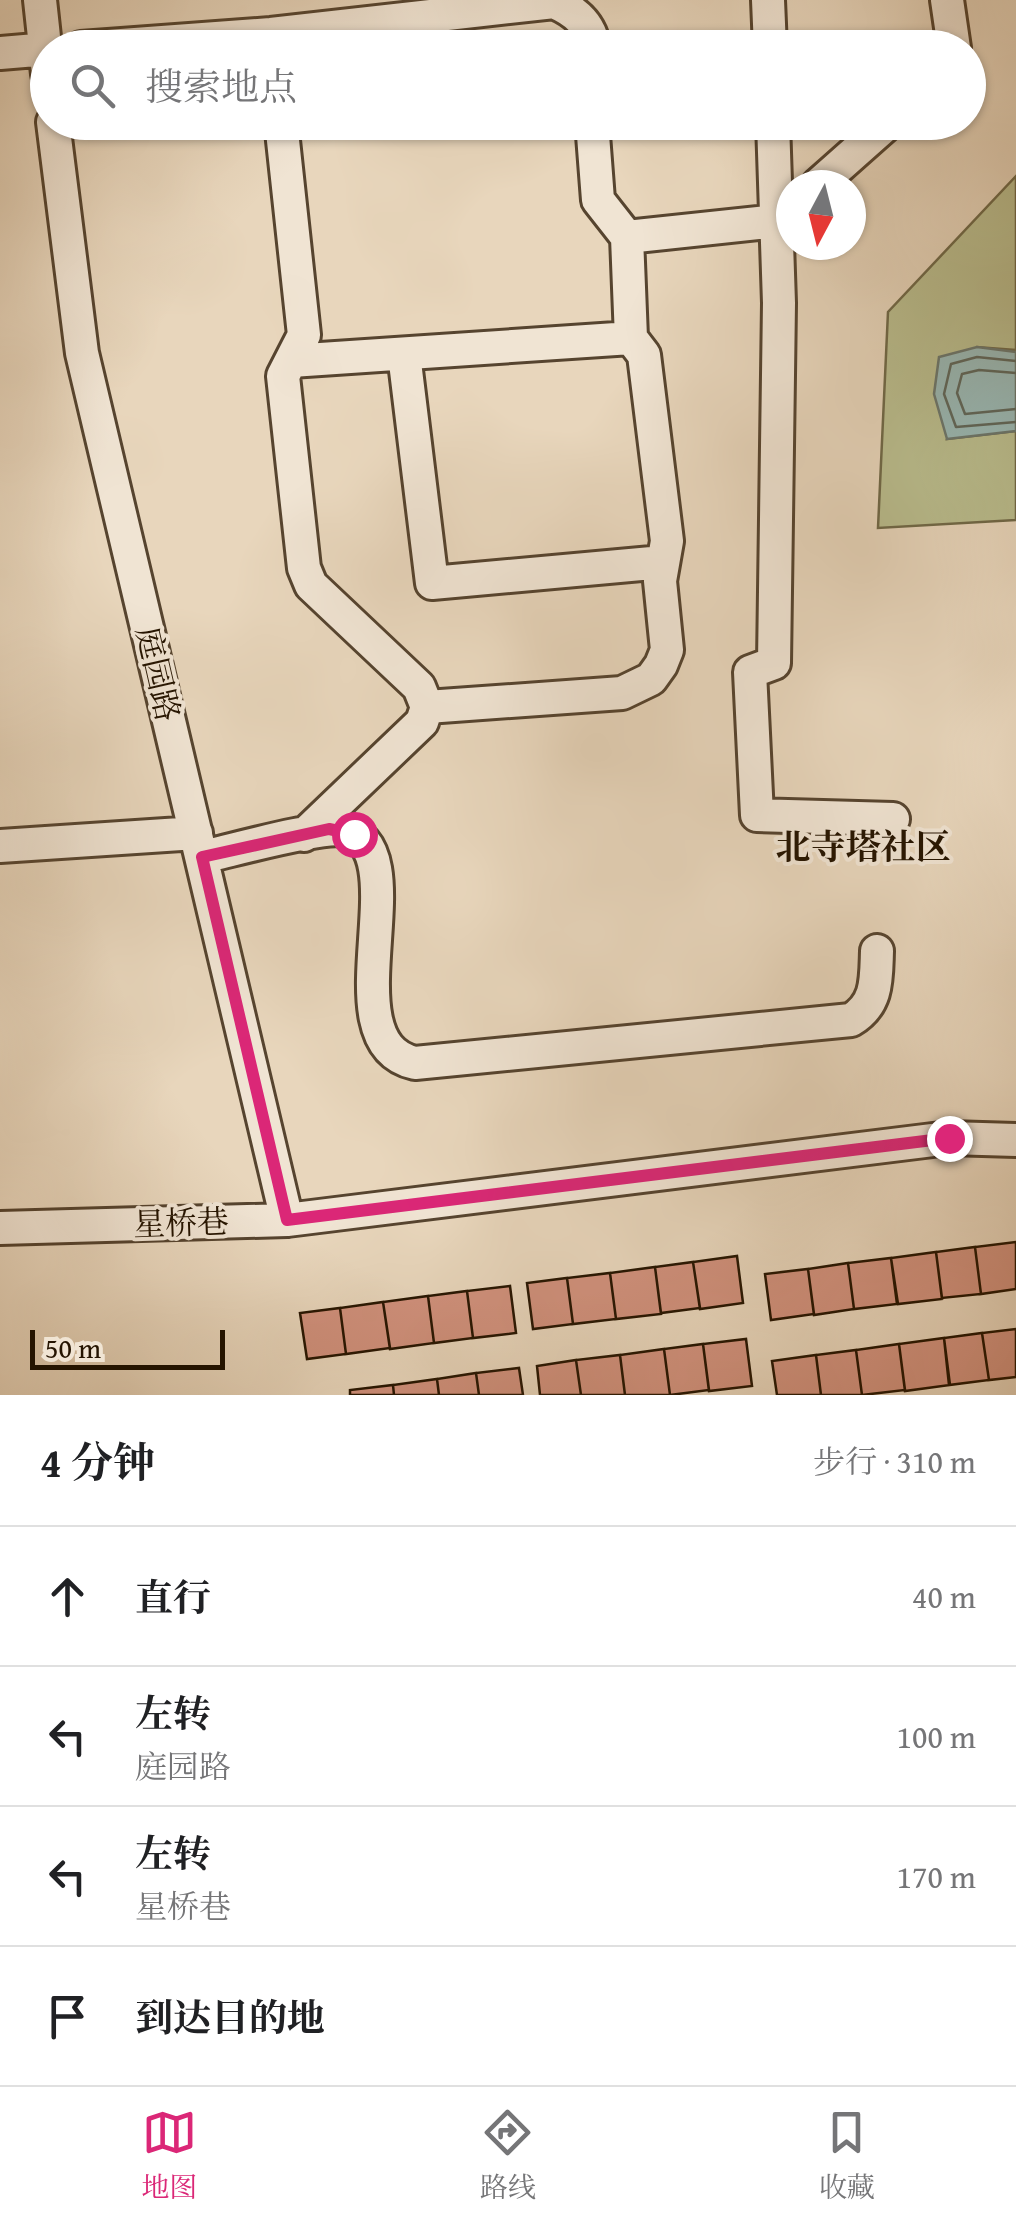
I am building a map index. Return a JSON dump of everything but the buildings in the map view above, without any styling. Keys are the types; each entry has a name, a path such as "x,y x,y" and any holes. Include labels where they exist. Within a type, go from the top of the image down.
{"street":[{"path":"40,0 43,30"},
{"path":"768,0 769,30"},
{"path":"946,0 951,30"},
{"path":"327,30 436,8 554,2 571,10 587,30"},
{"path":"0,53 30,56"},
{"name":"庭园路","path":"56,140 82,353 287,1220"},
{"path":"283,140 304,336 283,376 304,568 311,585 419,687 428,708 422,722 304,835"},
{"path":"428,708 622,693 651,678 668,650 660,581 667,541 638,347 627,237 598,200 593,140"},
{"path":"774,140 778,170"},
{"path":"835,170 869,140"},
{"path":"627,237 776,216"},
{"path":"781,260 774,663 750,672 756,816 894,819"},
{"path":"290,361 638,347"},
{"path":"404,354 432,583 663,562"},
{"path":"0,846 199,845 341,830 354,834 371,851 375,863 374,1004 379,1029 391,1052 414,1063 851,1020 861,1014 874,996 877,951"},
{"name":"星桥巷","path":"0,1228 287,1220 949,1138 1016,1140"}],"green space":[{"path":"1016,176 1016,350 977,347 947,439 1016,431 1016,520 878,528 888,312"}],"water":[{"path":"977,347 1016,352 1016,431 947,439 934,394 939,357"}],"district":[{"name":"北寺塔社区","path":"863,847"}],"route":[{"path":"354,834 329,829 202,857 287,1220 949,1138"}]}
